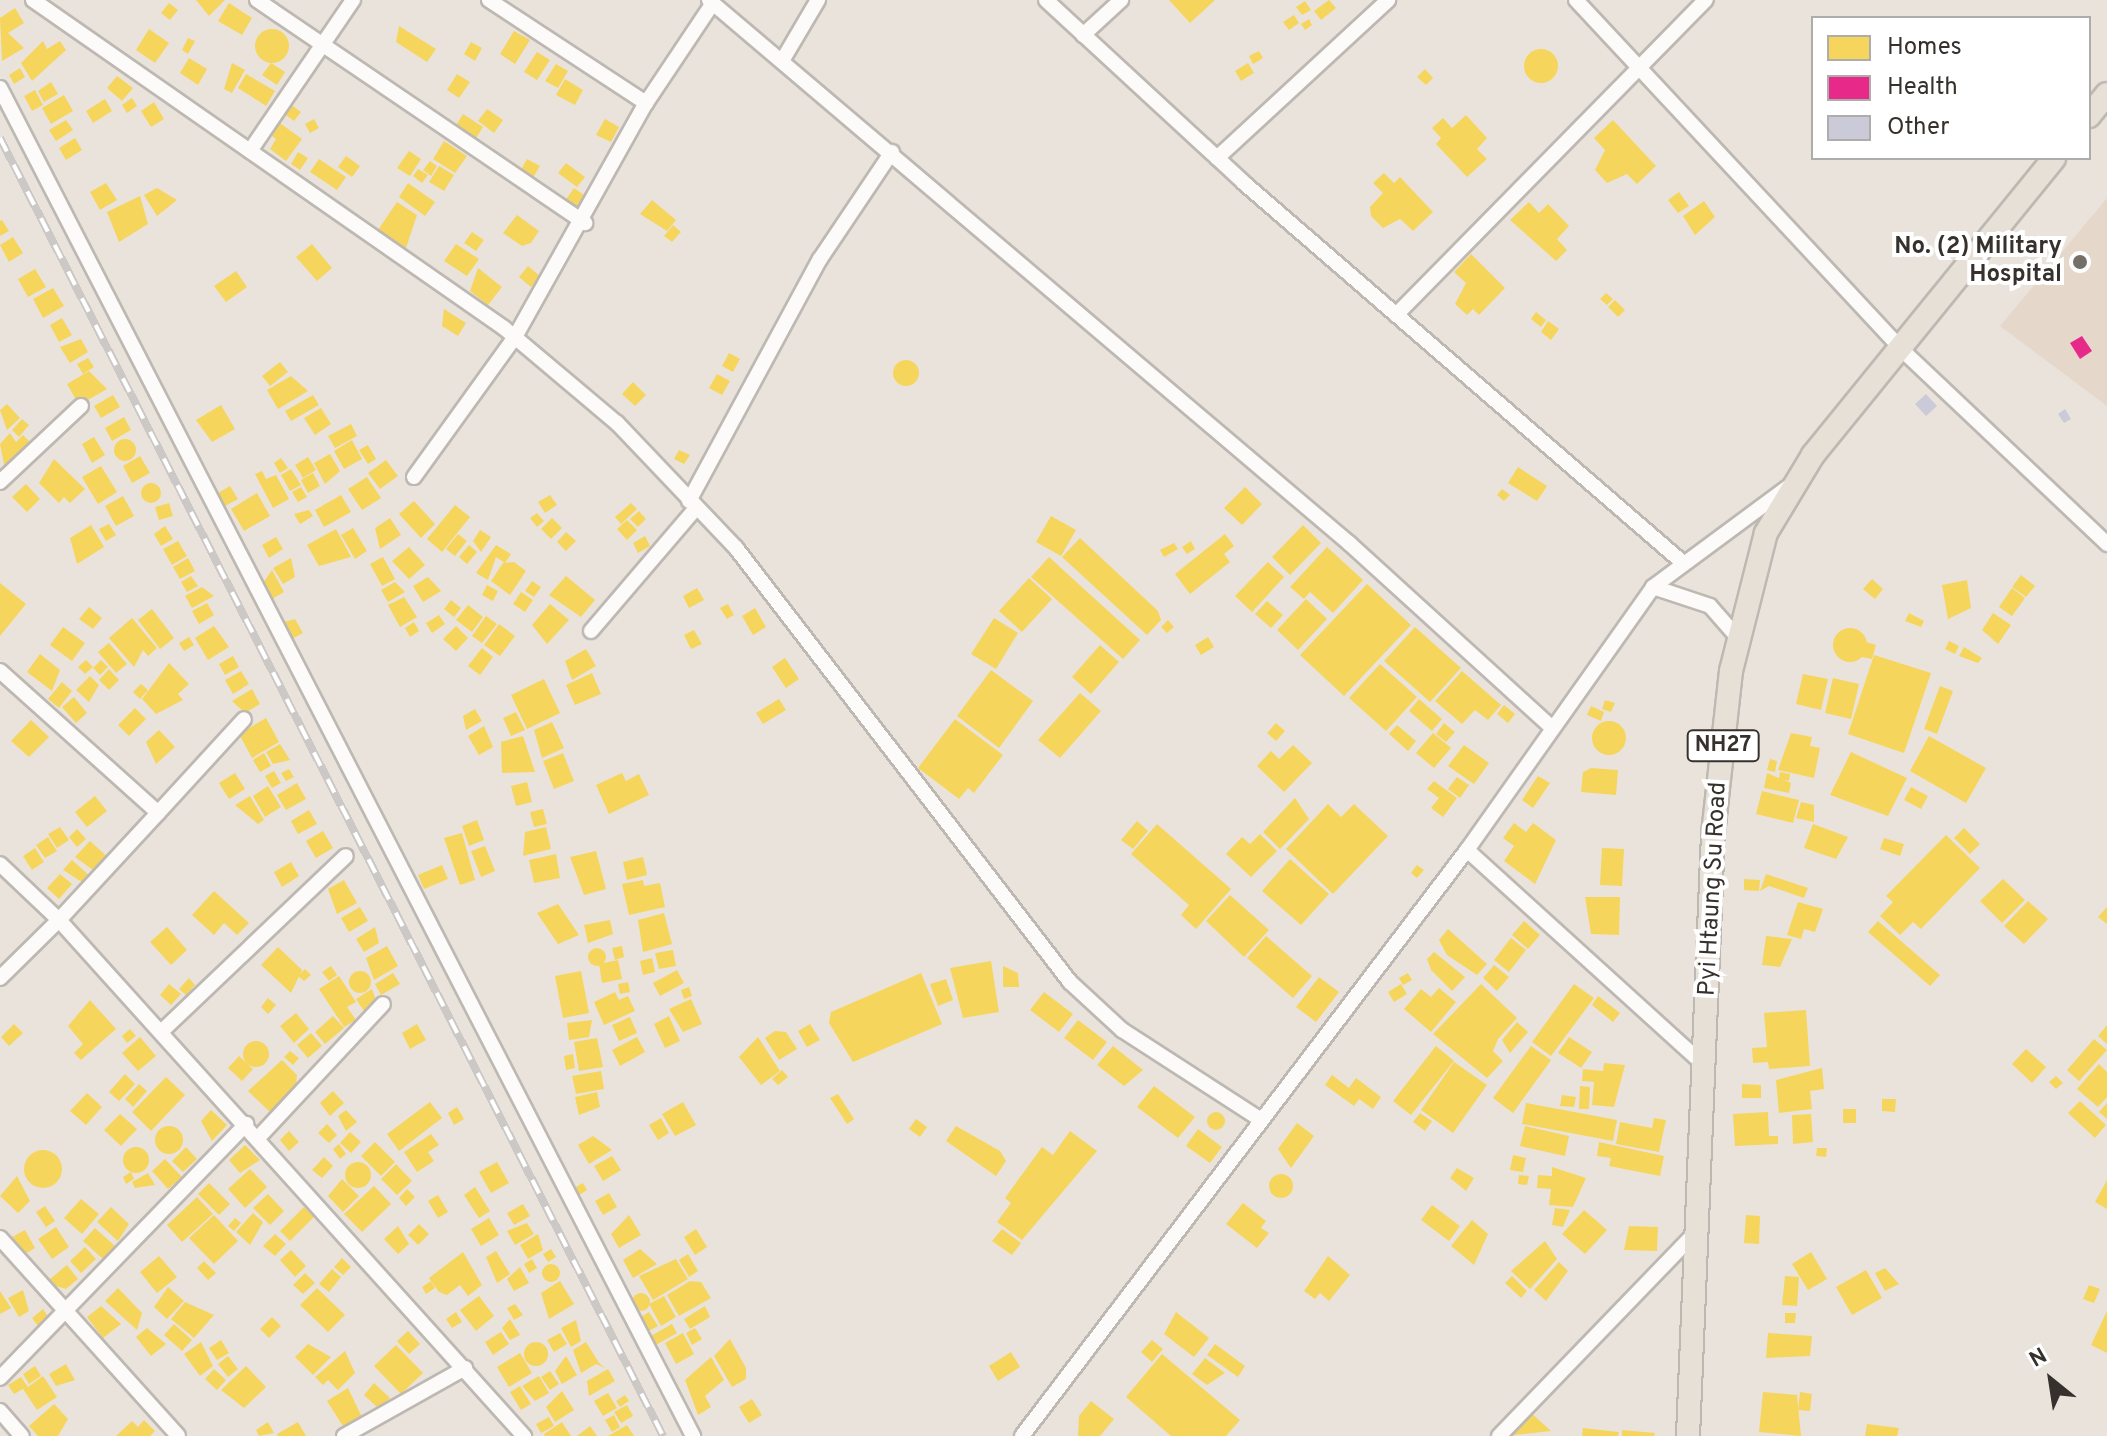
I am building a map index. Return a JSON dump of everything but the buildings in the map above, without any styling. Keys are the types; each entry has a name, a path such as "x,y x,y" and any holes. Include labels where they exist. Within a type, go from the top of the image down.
{"highway":[{"path":"2091,114 2107,94"},
{"name":"Pyi Htaung Su Road","path":"1688,1436 1713,834 1739,639 1766,533 1798,480 2052,160"}],"street":[{"path":"33,0 515,337 617,423 692,505 864,708 1070,982 1122,1030 1261,1120"},
{"path":"257,0 585,223"},
{"path":"250,151 353,0"},
{"path":"489,0 646,103"},
{"path":"782,61 818,0"},
{"path":"1046,0 1217,158 1682,562"},
{"path":"1083,35 1121,0"},
{"path":"1217,158 1388,0"},
{"path":"1576,0 1901,349 2107,544"},
{"path":"1396,315 1706,0"},
{"path":"414,477 515,337 585,223 646,103 711,2 892,152 1552,728"},
{"path":"0,88 693,1436"},
{"path":"591,631 692,505 820,259 892,152"},
{"path":"0,482 81,406"},
{"path":"1022,1436 1467,850 1653,587 1682,562 1798,480"},
{"path":"1653,587 1710,606 1739,639"},
{"path":"0,671 158,813"},
{"path":"0,978 59,920 244,719"},
{"path":"1467,850 1705,1066"},
{"path":"161,1032 346,856"},
{"path":"0,864 59,920 246,1124 524,1436"},
{"path":"258,1138 383,1004"},
{"path":"0,1378 246,1124"},
{"path":"1499,1436 1695,1233"},
{"path":"0,1238 178,1436"},
{"path":"344,1436 465,1368"},
{"path":"0,1411 22,1436"}],"shaded area":[{"name":"No. (2) Military Hospital","path":"2107,198 2107,406 2000,326"}],"railway":[{"path":"0,138 663,1436"}],"place":[{"name":"No. (2) Military Hospital","path":"2080,262"}]}
